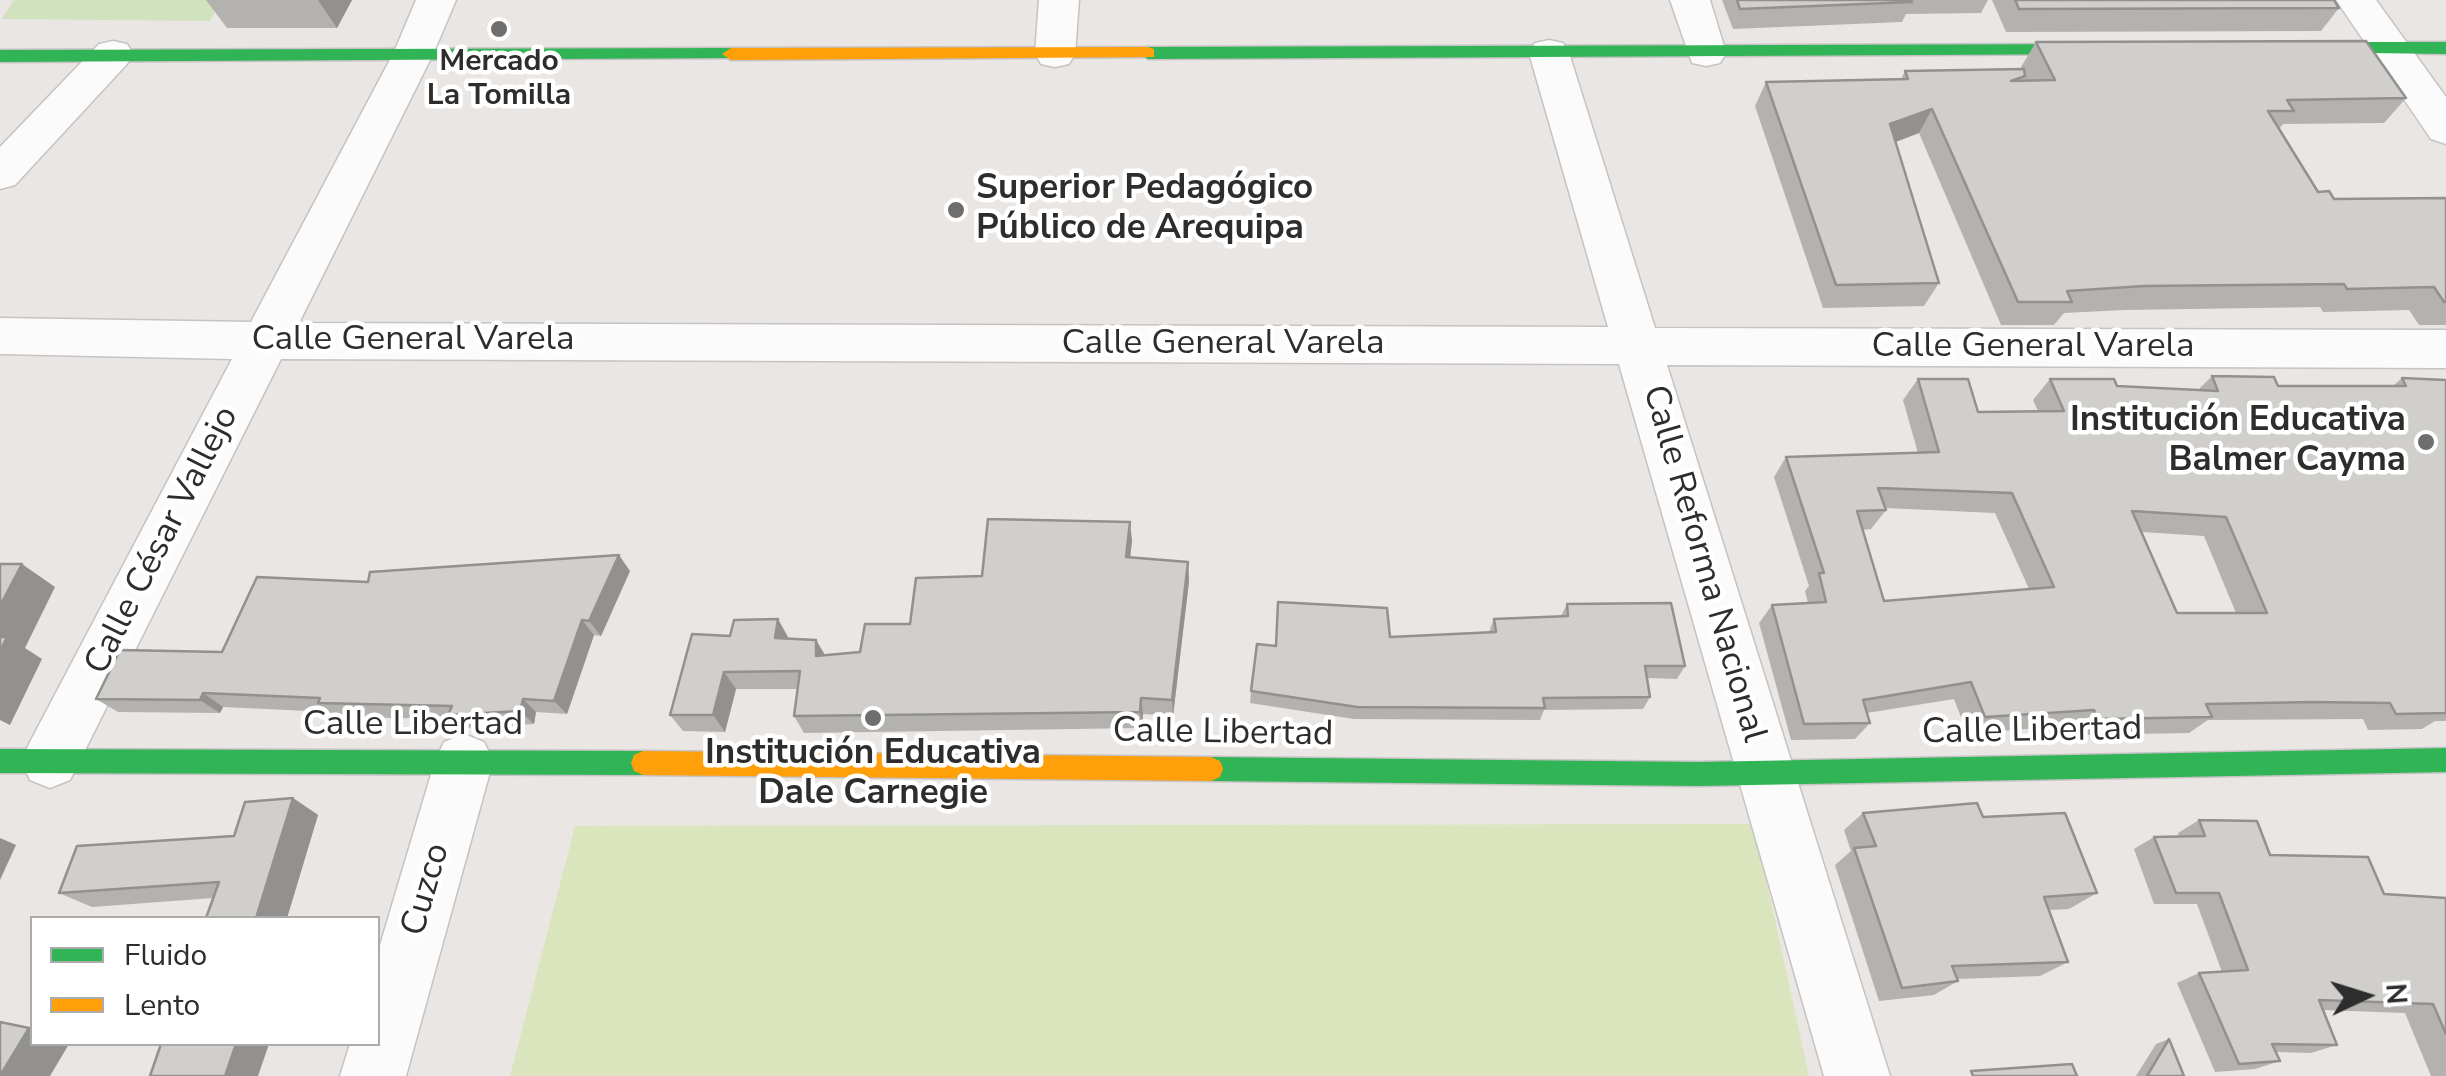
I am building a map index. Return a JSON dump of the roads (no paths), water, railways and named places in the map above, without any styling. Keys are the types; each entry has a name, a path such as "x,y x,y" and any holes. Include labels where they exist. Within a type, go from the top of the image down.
{"main road":[{"path":"2272,48 2446,48"},
{"path":"0,56 2135,50"},
{"name":"Calle Libertad","path":"0,761 1763,772 2446,760"}],"street":[{"name":"Calle César Vallejo","path":"50,761 414,52 436,0"},
{"path":"1055,54 1058,0"},
{"path":"1690,0 1706,52"},
{"path":"2356,0 2446,129"},
{"name":"Calle Reforma Nacional","path":"1549,52 1857,1076"},
{"path":"0,174 113,54"},
{"name":"Calle General Varela","path":"0,336 266,341 2446,349"},
{"name":"Cuzco","path":"373,1076 464,761"}],"place":[{"name":"Mercado La Tomilla","path":"499,29"},
{"name":"Superior Pedagógico Público de Arequipa","path":"956,210"},
{"name":"Institución Educativa Balmer Cayma","path":"2426,442"},
{"name":"Institución Educativa Dale Carnegie","path":"873,718"}]}
